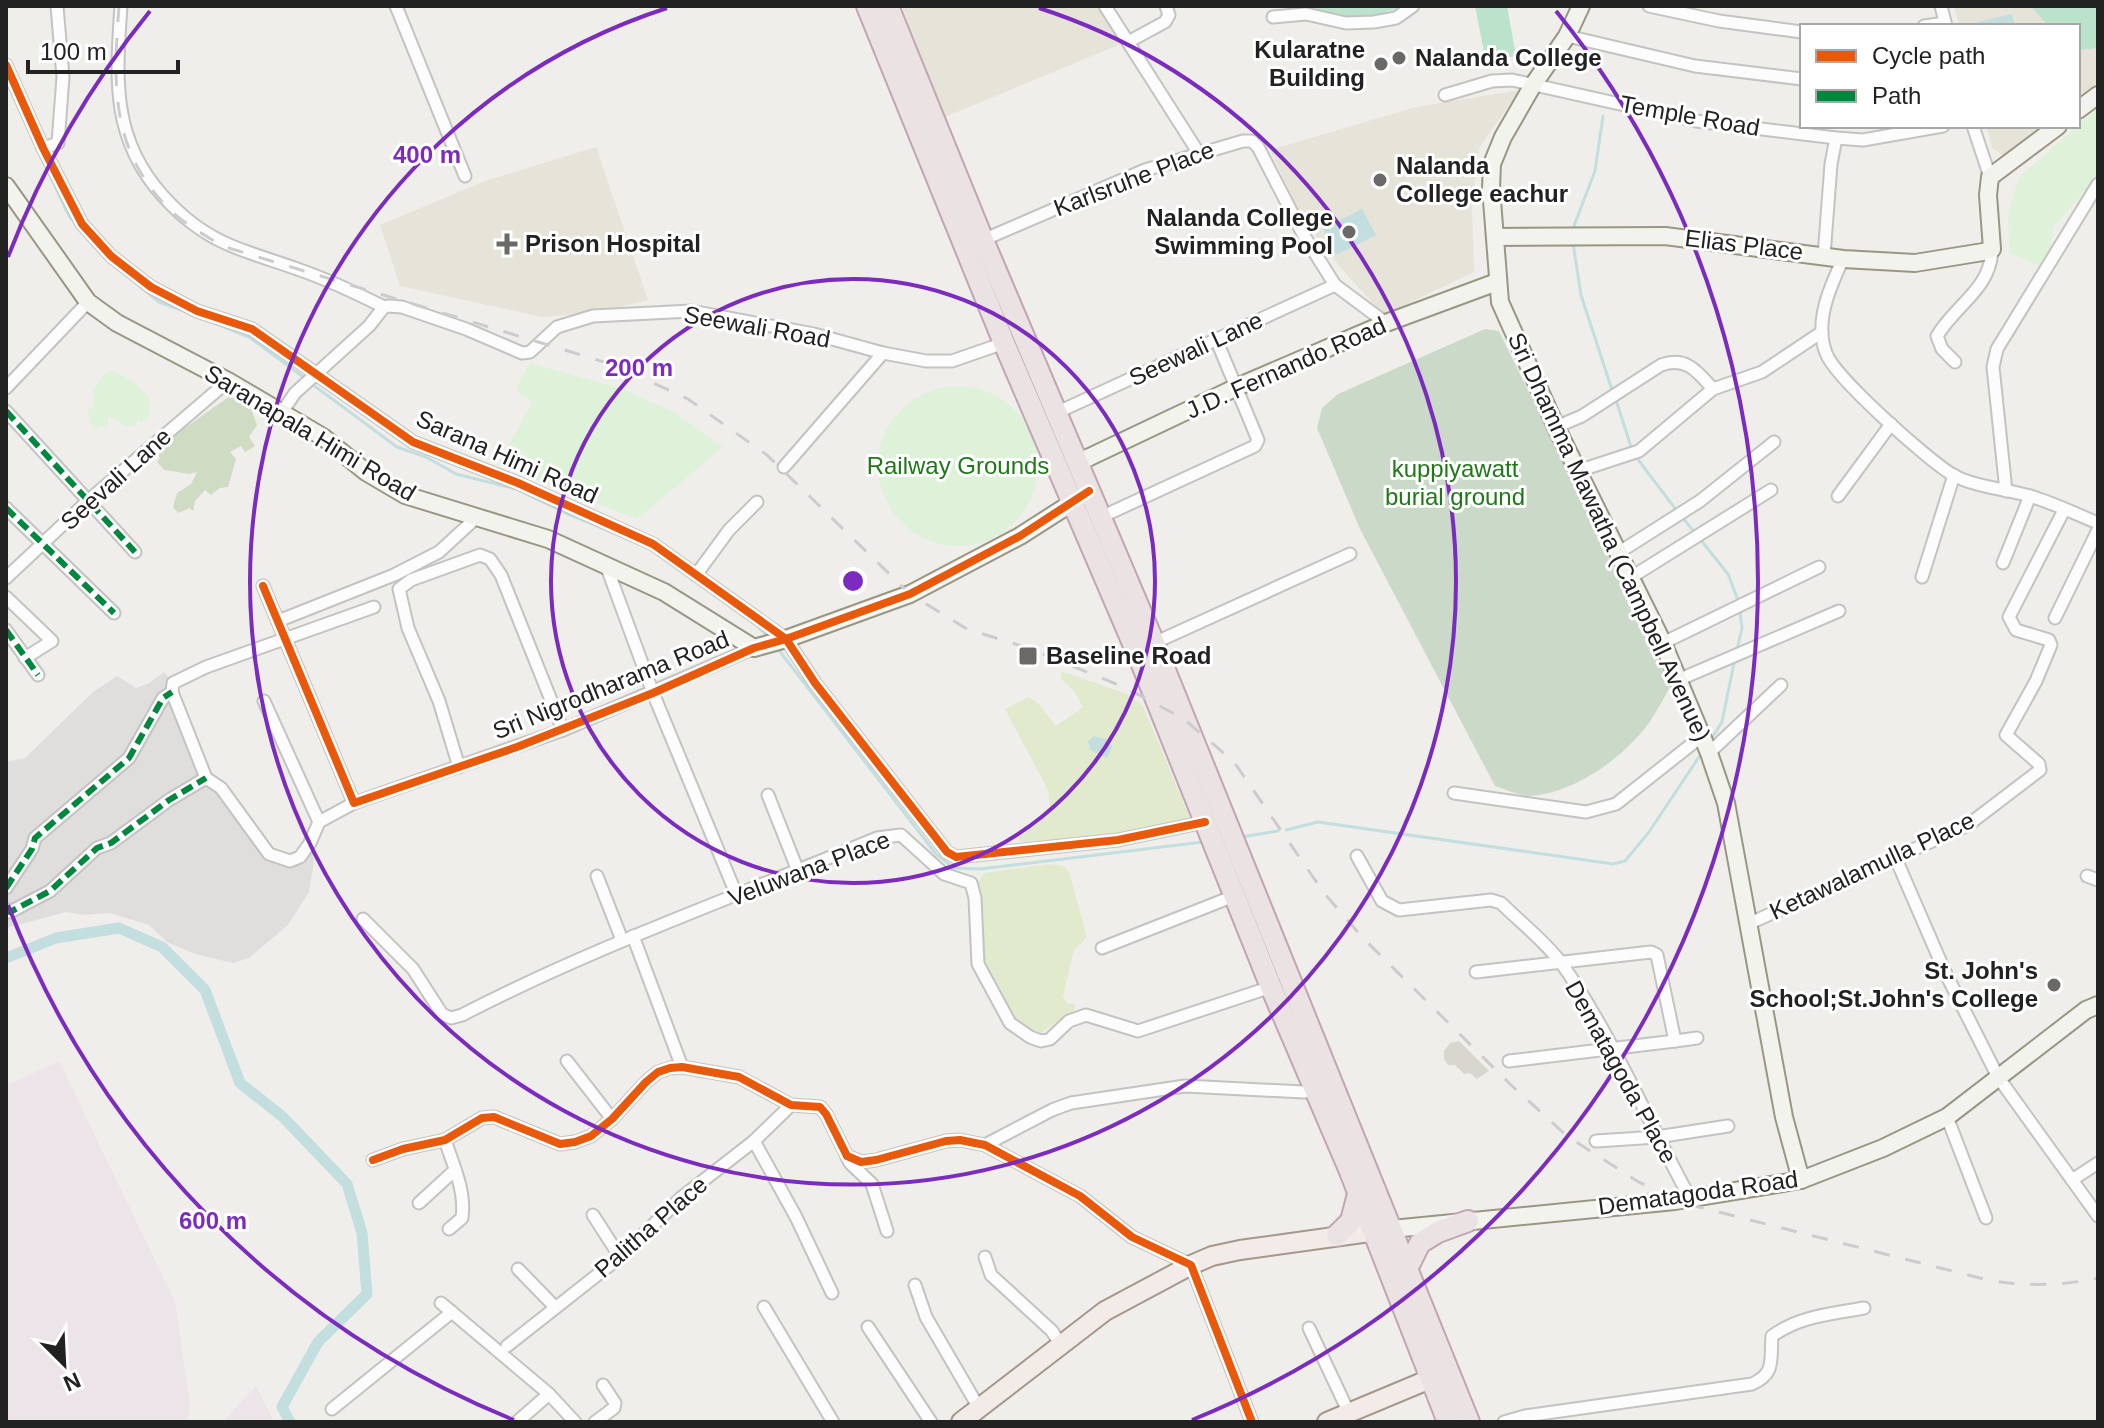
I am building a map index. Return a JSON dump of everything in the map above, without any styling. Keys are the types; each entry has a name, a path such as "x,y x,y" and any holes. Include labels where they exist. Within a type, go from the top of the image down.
{"highway":[{"path":"867,6 1004,343 1080,497 1440,1375 1469,1422"},
{"path":"888,6 983,240 1058,412 1077,463 1080,497 1099,518 1154,643 1219,836 1234,896 1271,987 1358,1193 1407,1269 1440,1375 1448,1422"},
{"path":"1337,1235 1351,1221 1358,1193"},
{"path":"1407,1269 1420,1243 1438,1232 1468,1221"}],"main road":[{"path":"961,1422 1105,1311 1191,1265 1212,1256 1240,1250 1382,1230"},
{"path":"1327,1422 1440,1375"}],"street":[{"path":"43,148 58,143 63,97 57,6"},
{"path":"121,6 117,64 119,96 124,127 143,174 180,215 224,243 347,288 384,307 369,326 295,393 282,412"},
{"path":"396,6 465,176"},
{"path":"1105,6 1198,152"},
{"path":"1128,42 1165,22 1169,15 1166,6"},
{"path":"1273,17 1306,14 1346,23 1374,22 1396,18 1413,6"},
{"name":"Sri Dhamma Mawatha (Campbell Avenue)","path":"1581,6 1567,36 1533,85 1503,137 1492,164 1500,302 1556,427 1663,643 1726,803 1784,1117 1801,1180"},
{"path":"1649,6 1719,21 1800,32"},
{"path":"1941,6 1946,24"},
{"path":"1567,36 1695,66 1800,79"},
{"name":"Sarana Himi Road","path":"6,65 43,148 82,224 111,256 151,287 185,305 252,329 311,378 413,442 518,483 653,544 783,640"},
{"name":"Temple Road","path":"1445,95 1492,81 1512,80 1696,121 1836,138 1863,140 1932,128"},
{"path":"2080,108 2098,95"},
{"path":"1955,362 1942,349 1937,336 1947,319 1985,281 1992,261 1988,195 1990,177 1974,128"},
{"path":"1990,177 2055,128"},
{"path":"1824,256 1836,138"},
{"name":"Karlsruhe Place","path":"983,240 1145,170 1198,152 1252,141 1335,285 1386,323"},
{"path":"2006,491 1993,367 1997,349 2098,184"},
{"name":"Saranapala Himi Road","path":"6,186 88,302 117,323 282,412 323,437 366,472 405,495 548,539 664,592 758,648"},
{"name":"Elias Place","path":"1495,237 1665,236 1843,259 1915,263 1992,249"},
{"path":"1843,259 1825,303 1822,332 1826,353 1836,371 1891,424 1954,475 2030,496 2098,523"},
{"name":"J.D. Fernando Road","path":"1077,463 1237,387 1386,323 1497,282"},
{"name":"Seewali Lane","path":"1058,412 1335,285"},
{"path":"6,388 88,302"},
{"name":"Seewali Road","path":"384,307 402,307 522,353 530,352 557,327 593,316 691,311 814,334 926,361 952,361 1004,343"},
{"path":"1578,471 1634,453 1713,389 1762,372 1822,332"},
{"path":"1099,518 1255,446 1258,440 1216,339"},
{"path":"784,467 883,353"},
{"path":"1556,427 1582,416 1661,365 1674,360 1691,367 1713,389"},
{"name":"Seevali Lane","path":"6,578 89,500 228,381"},
{"path":"6,411 135,552"},
{"path":"1838,496 1891,424"},
{"path":"1618,553 1680,514 1774,442"},
{"path":"1922,577 1954,475"},
{"path":"1630,578 1771,490"},
{"path":"2003,563 2030,496"},
{"name":"Sri Nigrodharama Road","path":"319,822 354,803 563,730 758,648 910,594 1020,536 1080,497"},
{"path":"696,575 729,530 757,502"},
{"path":"6,508 114,613"},
{"name":"Ketawalamulla Place","path":"1748,924 1968,825 2040,770 2039,764 2006,735 2036,681 2051,645 2049,640 2016,630 2009,617 2064,510"},
{"path":"278,621 394,575 439,552 477,517"},
{"path":"2055,618 2098,530"},
{"path":"1154,643 1350,554"},
{"path":"459,767 439,701 408,628 399,589 411,580 480,555 490,559 501,575 563,730"},
{"path":"606,565 653,693 737,896"},
{"path":"1663,643 1819,567"},
{"path":"263,586 354,803"},
{"path":"6,597 52,641 25,658"},
{"path":"264,701 319,822 300,857 290,861 269,854 221,788 206,778 172,692 173,683 206,667 374,607"},
{"path":"1678,680 1839,611"},
{"path":"6,630 38,675"},
{"path":"783,640 947,852 956,857 1118,840 1219,836"},
{"path":"1454,793 1586,812 1616,804 1706,746 1781,685"},
{"path":"6,888 32,849 35,838 129,758 163,698 172,692"},
{"path":"6,909 10,912 50,891 97,848 111,843 169,800 206,778"},
{"path":"768,795 798,871"},
{"name":"Veluwana Place","path":"363,919 413,969 442,1014 451,1018 531,979 628,938 877,838 901,835 944,874 971,883 975,898 978,964 1010,1023 1030,1037 1041,1041 1050,1039 1078,1016 1086,1015 1138,1031 1271,987"},
{"name":"Dematagoda Place","path":"1357,856 1382,901 1399,910 1491,900 1501,903 1560,962 1614,1049 1690,1198"},
{"path":"1896,859 1945,972 1998,1077 2098,1216"},
{"path":"597,876 628,938 682,1067"},
{"path":"1102,948 1234,896"},
{"path":"1476,972 1651,952 1657,955 1675,1041"},
{"name":"Dematagoda Road","path":"1382,1230 1690,1198 1801,1180 1883,1148 1947,1117 2086,1010 2098,1005"},
{"path":"1509,1061 1697,1038"},
{"path":"567,1061 612,1119"},
{"path":"373,1160 403,1149 445,1140 482,1118 494,1117 560,1144 591,1136 658,1072 682,1067 739,1077 791,1105 820,1107 850,1163 872,1184 887,1231"},
{"path":"985,1145 1071,1103 1185,1086 1316,1090"},
{"name":"Palitha Place","path":"507,1346 620,1257 682,1197 754,1141 791,1105"},
{"path":"1947,1117 1986,1218"},
{"path":"1596,1141 1657,1137 1728,1126"},
{"path":"445,1140 464,1207 462,1218 449,1229"},
{"path":"847,1156 861,1162 946,1141 960,1140 985,1145 1080,1196 1132,1237 1191,1265 1252,1422"},
{"path":"754,1141 796,1217 832,1293"},
{"path":"2072,1180 2098,1163"},
{"path":"419,1203 455,1170"},
{"path":"593,1215 620,1257"},
{"path":"985,1257 991,1275 1052,1331 1060,1344"},
{"path":"518,1269 555,1307"},
{"path":"915,1285 926,1317 979,1408"},
{"path":"441,1303 549,1394 575,1422"},
{"path":"764,1307 833,1422"},
{"path":"1504,1422 1525,1416 1752,1384 1765,1378 1771,1367 1772,1336 1790,1323 1811,1316 1864,1308"},
{"path":"332,1409 452,1312"},
{"path":"868,1327 931,1422"},
{"path":"1309,1328 1349,1413"},
{"path":"595,1422 614,1408 615,1403 603,1385"},
{"path":"517,1422 549,1394"}],"shaded area":[{"path":"902,6 1098,6 1123,43 945,117"},
{"path":"1954,6 2098,6 2098,94 2080,108 2080,24 1958,24"},
{"name":"Nalanda College eachur","path":"1520,90 1479,148 1472,209 1474,272 1384,315 1341,268 1303,219 1270,150 1416,107"},
{"path":"1987,128 2052,128 2009,159 1992,148"},
{"name":"Prison Hospital","path":"596,147 648,300 601,312 542,317 400,286 380,225 485,181"},
{"path":"164,672 173,683 203,771 269,853 290,860 310,843 314,861 309,892 288,925 249,958 233,963 195,954 167,942 149,925 110,913 84,915 66,912 6,928 6,762 25,758 93,692 117,676 136,688"},
{"path":"1459,1041 1489,1071 1477,1079 1470,1073 1464,1074 1455,1065 1448,1065 1444,1051 1450,1043"},
{"path":"59,1061 175,1302 190,1405 187,1422 6,1422 6,1086"},
{"path":"256,1386 274,1422 223,1422"}],"green space":[{"path":"1292,6 1403,6 1376,14 1348,16"},
{"path":"1475,6 1507,6 1516,56 1486,62"},
{"path":"2031,6 2098,6 2098,48 2080,50 2080,24 2046,24"},
{"path":"2098,108 2098,176 2053,227 2051,247 2040,266 2009,253 2008,214 2019,177 2075,128 2080,128 2080,124"},
{"name":"kuppiyawatt burial ground","path":"1485,329 1499,331 1671,685 1649,723 1612,761 1581,781 1530,796 1495,786 1360,529 1317,428 1322,408 1338,394"},
{"path":"530,363 623,389 674,412 723,447 637,519 498,465 532,402 515,390"},
{"path":"110,370 123,375 146,394 150,400 149,418 141,422 138,419 136,426 123,424 113,417 108,418 108,428 99,425 97,430 91,424 87,410 94,406 96,385"},
{"name":"Railway Grounds","path":"958,386 989,392 1015,409 1032,435 1038,466 1032,497 1015,523 989,540 958,546 927,540 901,523 884,497 878,466 884,435 901,409 927,392"},
{"path":"230,396 250,405 257,425 249,437 255,446 245,452 241,446 230,452 236,459 228,487 220,488 211,495 205,490 195,501 193,511 190,508 178,513 173,507 177,493 191,484 197,472 190,474 164,470 157,462 160,458 155,449"},
{"path":"1061,671 1127,694 1143,706 1189,816 1186,822 1125,835 1019,842 1017,836 1050,809 1048,790 1005,709 1029,697 1039,704 1056,726 1083,707 1074,691 1061,679"},
{"path":"1050,864 1064,866 1069,872 1087,937 1074,950 1063,997 1067,1003 1076,1005 1073,1012 1037,1035 1010,1017 980,960 978,883 984,873"}],"water":[{"path":"2012,14 2014,24 1978,24"},
{"name":"Nalanda College Swimming Pool","path":"1362,209 1376,235 1336,255 1323,229"},
{"path":"1094,736 1108,740 1112,747 1107,758 1090,750 1088,741"}],"waterway":[{"path":"6,80 69,216 77,225"},
{"path":"1572,231 1595,171 1603,116"},
{"path":"1573,243 1581,295 1613,393"},
{"path":"112,263 159,302 192,314"},
{"path":"199,317 249,337 306,379"},
{"path":"312,384 397,447 426,457 456,474 516,489 621,536"},
{"path":"1616,400 1632,450"},
{"path":"1636,457 1677,511"},
{"path":"1682,517 1695,533"},
{"path":"1700,539 1728,574 1739,603"},
{"path":"1737,650 1742,628 1740,611"},
{"path":"754,622 768,637"},
{"path":"778,649 936,854 954,868 980,869 1203,842"},
{"path":"1710,741 1722,722 1735,658"},
{"path":"1286,830 1318,822 1613,864 1625,861 1649,832 1701,754"},
{"path":"1242,837 1278,831"},
{"path":"6,958 56,938 119,928 162,947 205,990 240,1083 283,1117 347,1184 362,1233 367,1294 318,1342 282,1407 290,1422"}],"railway":[{"path":"119,6 117,90 126,141 136,165 151,188 183,221 222,246 614,365 688,399 767,455 910,594 967,629 1028,648 1126,688 1184,719 1234,762 1324,893 1363,938 1511,1085 1567,1136 1637,1181 1675,1201 1992,1281 2045,1284 2098,1278"}],"marked path":[{"path":"6,411 135,552"},
{"path":"6,508 114,613"},
{"path":"6,630 38,675"},
{"path":"6,888 32,849 35,838 129,758 163,698 172,692"},
{"path":"6,909 10,912 50,891 97,848 111,843 169,800 206,778"}],"cycle path":[{"path":"6,65 43,148 82,224 111,256 151,287 197,311 252,329 413,442 518,483 653,544 786,639 815,683 947,852 956,857 1118,840 1205,822"},
{"path":"263,586 354,803 517,747 653,693 754,648 910,594 1020,536 1089,491"},
{"path":"373,1160 403,1149 445,1140 482,1118 494,1117 560,1144 575,1142 591,1136 612,1119 658,1072 682,1067 739,1077 791,1105 820,1107 847,1156 861,1162 946,1141 960,1140 985,1145 1080,1196 1132,1237 1191,1265 1252,1422"}],"place":[{"name":"Nalanda College","path":"1399,58"},
{"name":"Kularatne Building","path":"1381,64"},
{"name":"Nalanda College eachur","path":"1380,180"},
{"name":"Nalanda College Swimming Pool","path":"1349,232"},
{"name":"Prison Hospital","path":"507,244"},
{"name":"Baseline Road","path":"1028,656"},
{"name":"St. John's School;St.John's College","path":"2054,985"}]}
